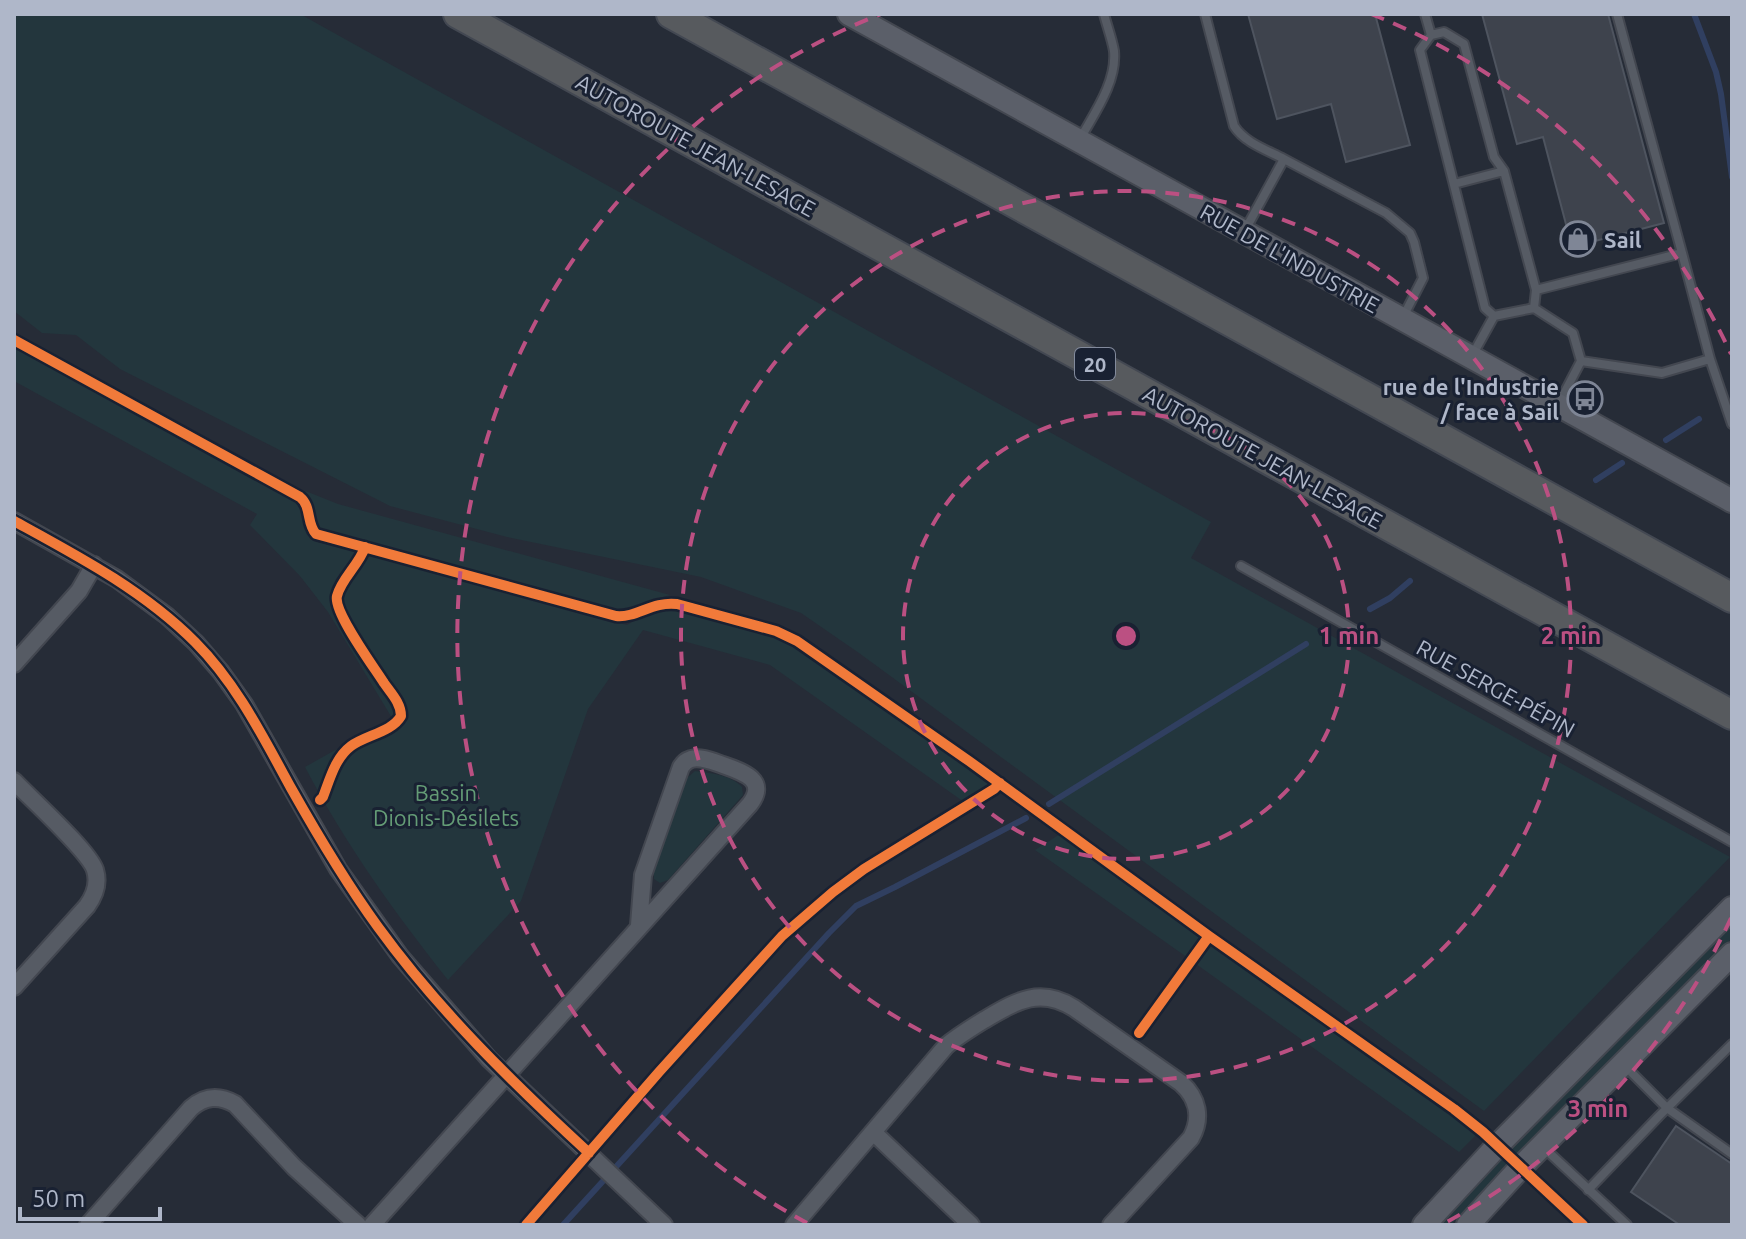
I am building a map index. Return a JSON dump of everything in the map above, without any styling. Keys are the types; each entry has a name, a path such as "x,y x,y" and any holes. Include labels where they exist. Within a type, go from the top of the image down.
{"highway":[{"name":"AUTOROUTE JEAN-LESAGE","path":"458,14 1732,715"},
{"path":"671,14 1732,598"}],"street":[{"name":"RUE DE L'INDUSTRIE","path":"849,14 1732,501"},
{"path":"14,521 117,579 167,616 196,643 221,672 257,726 327,851 372,918 434,997 506,1075 664,1225"},
{"path":"14,664 79,591 94,565"},
{"path":"372,1225 754,798 756,787 750,777 701,759 683,763 643,875 639,925"},
{"path":"14,781 87,856 96,871 97,883 87,906 14,987"},
{"path":"1424,1225 1509,1134 1732,908"},
{"path":"1468,1225 1732,954"},
{"path":"794,1225 933,1060 958,1036 1004,1008 1038,997 1060,1001 1074,1008 1181,1083 1193,1097 1197,1109 1196,1127 1191,1138 1111,1225"},
{"path":"88,1225 191,1108 212,1097 235,1104 294,1167 358,1225"},
{"path":"873,1132 971,1225"}],"lane":[{"path":"1079,141 1112,72 1114,52 1104,14"},
{"path":"1205,14 1238,132 1386,213 1410,233 1423,278 1401,319"},
{"path":"1425,14 1431,35"},
{"path":"1617,14 1710,359 1732,424"},
{"path":"1494,316 1485,308 1420,50 1431,35 1444,32 1464,44 1494,157 1504,171 1536,290 1534,308"},
{"path":"1244,233 1284,159"},
{"path":"1454,184 1504,171"},
{"path":"1536,290 1682,253"},
{"path":"1471,358 1494,316 1534,308 1573,333 1581,361 1558,406"},
{"path":"1581,361 1662,373 1710,359"},
{"name":"RUE SERGE-PÉPIN","path":"1241,566 1732,842"},
{"path":"1588,1190 1732,1044"},
{"path":"1624,1065 1667,1108 1732,1154"},
{"path":"1542,1146 1627,1225"}],"green space":[{"path":"14,14 300,14 1211,522 1191,558 1730,857 1484,1111 801,613 701,577 507,537 390,506 120,369 76,335 42,333 14,311"},
{"name":"Bassin Dionis-Désilets","path":"14,345 290,498 301,506 306,528 315,541 627,625 656,610 673,609 754,629 802,650 989,785 964,802 770,665 643,630 588,709 521,901 448,980 372,877 305,767 392,718 328,612 300,576 250,525 257,514 14,381"},
{"path":"303,490 338,504 670,595 626,613 612,612 326,533 318,525 311,502"},
{"path":"695,771 732,780 742,787 743,795 668,880 660,883 654,879 654,872 687,778"},
{"path":"1060,834 1199,933 1202,938 1188,958 1035,850"},
{"path":"1732,924 1732,938 1516,1158 1509,1151"},
{"path":"1214,944 1478,1133 1459,1152 1196,964 1208,946"},
{"path":"1504,1157 1511,1163 1451,1225 1438,1225"}],"building":[{"path":"1248,14 1375,14 1410,145 1346,162 1331,104 1277,119"},
{"path":"1482,14 1608,14 1664,223 1572,247 1543,137 1517,144"},
{"path":"1676,1126 1732,1164 1732,1225 1680,1225 1631,1192"}],"waterway":[{"path":"1694,14 1716,72 1732,177"},
{"path":"1666,440 1699,419"},
{"path":"1596,480 1622,463"},
{"path":"1370,609 1390,598 1410,581"},
{"path":"1049,804 1306,644"},
{"path":"563,1225 856,906 1026,818"}],"cycle path":[{"path":"14,340 300,497 316,534 616,616 677,604 776,631 797,641 1454,1109 1583,1225"},
{"path":"14,521 132,590 175,623 210,658 248,712 344,876 401,958 478,1045 589,1153"},
{"path":"320,800 345,751 392,726 401,716 397,702 355,640 337,604 339,590 365,547"},
{"path":"526,1225 782,936 864,869 1000,783"},
{"path":"1139,1033 1209,936"}],"place":[{"name":"Sail","path":"1578,239"},
{"name":"rue de l'Industrie / face à Sail","path":"1585,399"}]}
